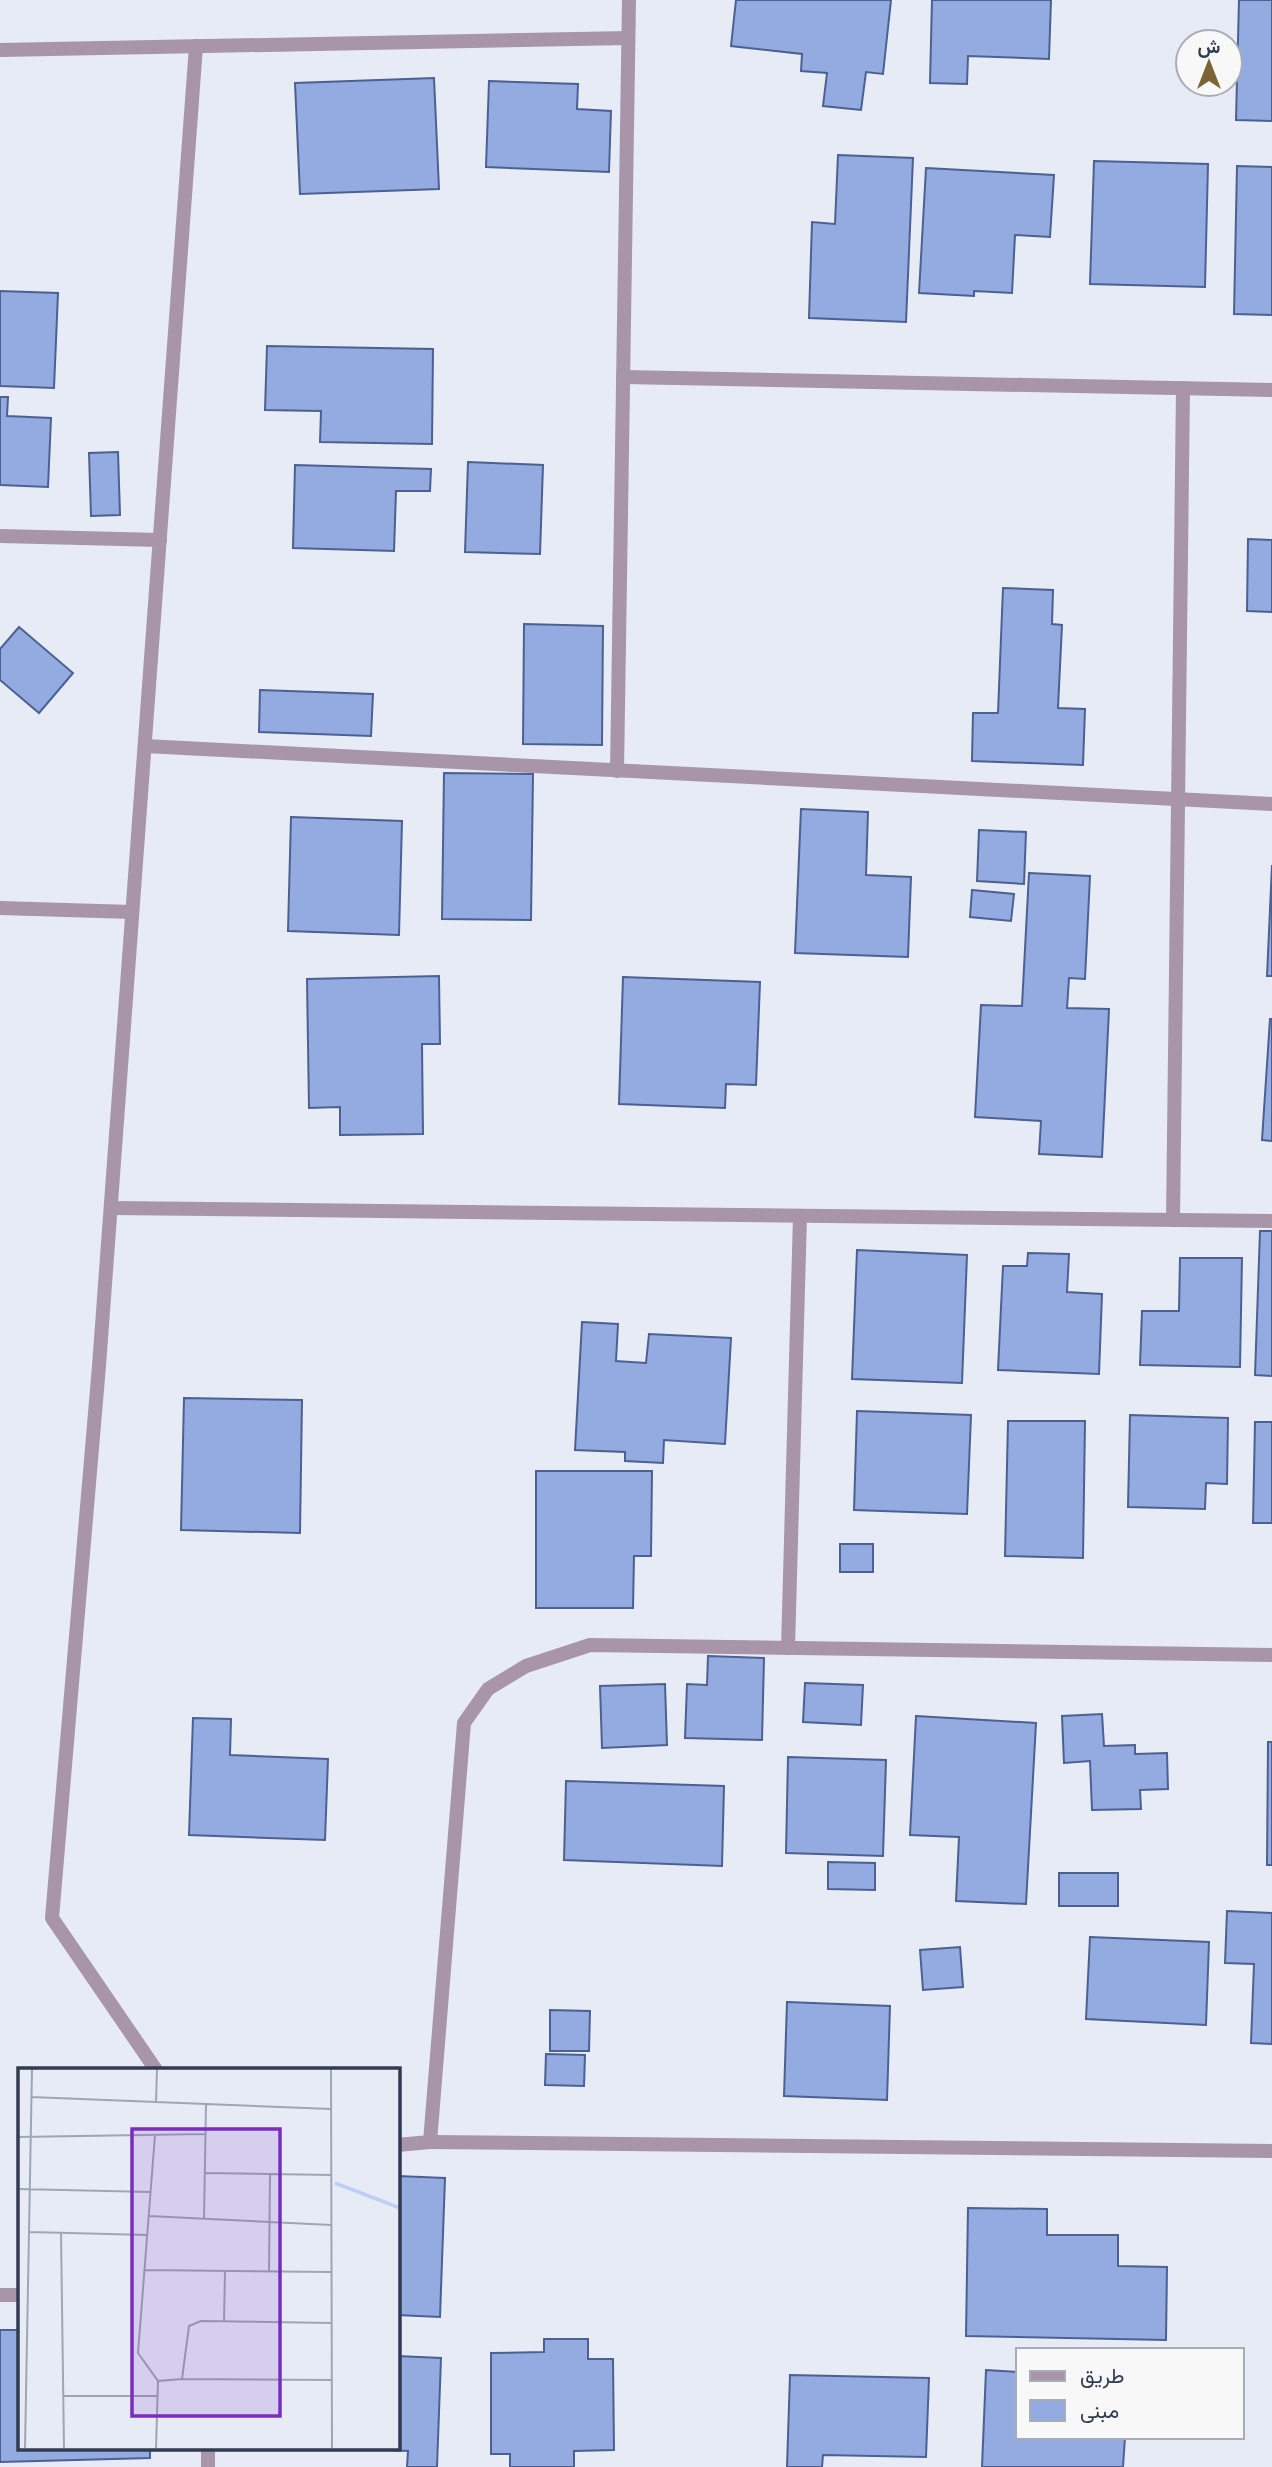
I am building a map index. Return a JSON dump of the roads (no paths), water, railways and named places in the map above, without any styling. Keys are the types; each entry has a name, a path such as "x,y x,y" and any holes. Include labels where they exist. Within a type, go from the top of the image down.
{"street":[{"path":"617,771 629,0"},
{"path":"0,50 628,38"},
{"path":"155,2068 52,1918 111,1208 196,46"},
{"path":"623,377 1272,390"},
{"path":"1173,1220 1183,388"},
{"path":"0,536 160,540"},
{"path":"145,746 1272,804"},
{"path":"0,908 132,912"},
{"path":"111,1208 1272,1221"},
{"path":"788,1648 800,1216"},
{"path":"430,2142 464,1723 488,1689 526,1666 590,1645 1272,1655"},
{"path":"399,2145 430,2142 1272,2151"},
{"path":"0,2295 18,2295"}]}
